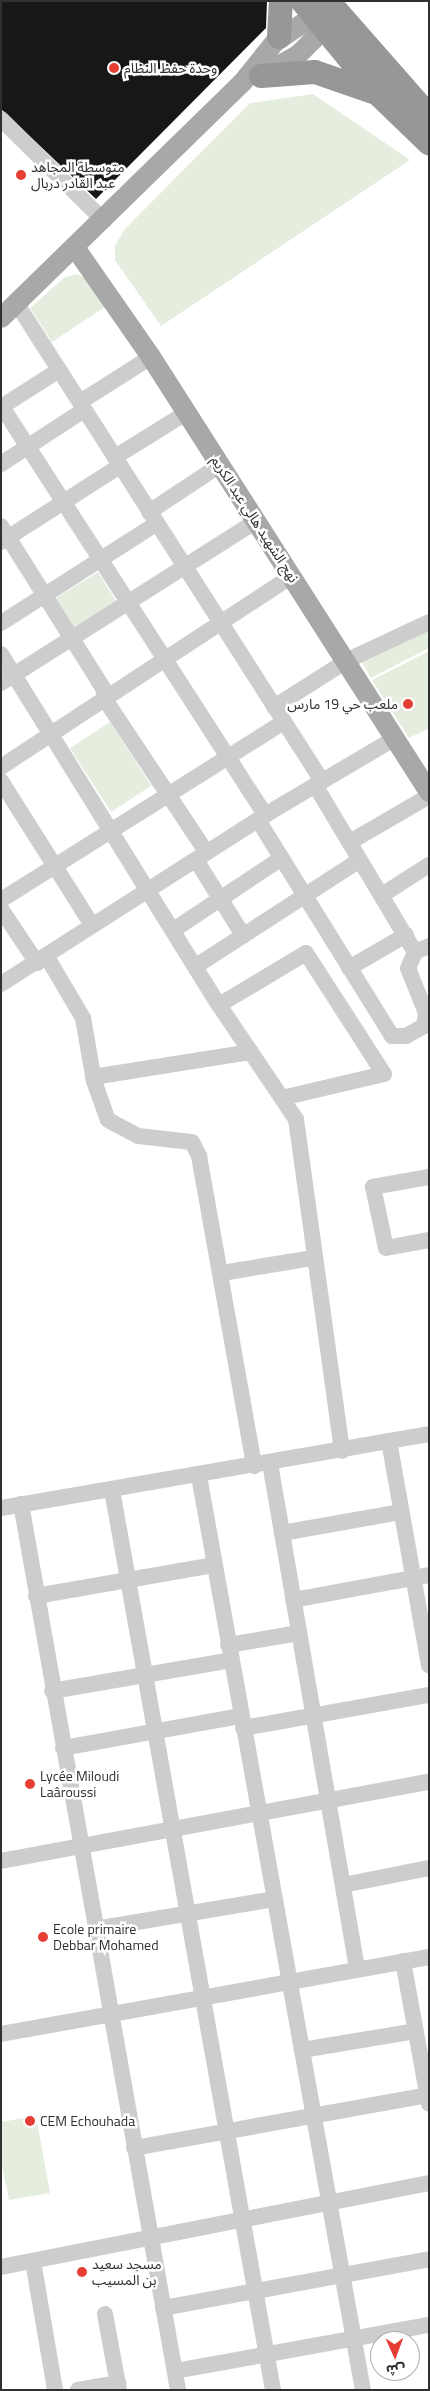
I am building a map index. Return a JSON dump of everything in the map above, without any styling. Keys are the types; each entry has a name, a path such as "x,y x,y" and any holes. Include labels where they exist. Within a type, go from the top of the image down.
{"highway":[{"path":"280,37 281,1"},
{"path":"323,11 378,94 429,143"},
{"path":"323,11 429,116"},
{"path":"251,79 315,72 378,94"}],"main road":[{"path":"1,318 251,79 280,37 323,11"},
{"path":"251,79 298,55 323,11"},
{"name":"نهج الشهيد هالي عبد الكريم","path":"76,248 151,357 348,660 429,794"}],"street":[{"path":"1,119 104,221"},
{"path":"17,304 284,722 360,860 406,935 422,949 408,968 426,1013 424,1026 406,1036 385,1032 306,895 282,858 227,757 1,406 59,370"},
{"path":"1,464 28,447 151,357"},
{"path":"186,413 62,502 4,535 72,636 106,701 169,794 201,856 220,899 243,935"},
{"path":"1,623 100,559 220,465"},
{"path":"8,679 72,636 256,521"},
{"path":"1,767 166,662 292,576"},
{"path":"274,707 348,660 429,622"},
{"path":"1,654 8,679 51,735 175,929 219,1005 296,1118 313,1258 342,1451"},
{"path":"1,900 284,722"},
{"path":"1,984 42,960 92,925 261,818 394,738"},
{"path":"1,781 92,925"},
{"path":"350,842 429,794"},
{"path":"175,929 282,858"},
{"path":"196,966 360,860"},
{"path":"382,895 429,865"},
{"path":"1,909 42,960 83,1018 93,1077 108,1120 138,1136 182,1140 196,1147 222,1273 254,1466"},
{"path":"349,968 406,935"},
{"path":"219,1005 306,953 384,1074 282,1098"},
{"path":"93,1077 251,1052"},
{"path":"429,1178 373,1187 386,1248 429,1240"},
{"path":"222,1273 313,1258"},
{"path":"1,1508 199,1476 429,1434"},
{"path":"390,1441 402,1512 421,1576 429,1665"},
{"path":"270,1463 357,1968"},
{"path":"199,1476 363,2390"},
{"path":"112,1490 273,2390"},
{"path":"21,1504 52,1690 82,1846 110,2015 178,2390"},
{"path":"282,1532 402,1512"},
{"path":"36,1596 214,1565"},
{"path":"293,1600 421,1576"},
{"path":"52,1690 145,1675 299,1633"},
{"path":"63,1748 242,1722 314,1716 429,1695"},
{"path":"1,1861 258,1811 429,1782"},
{"path":"343,1885 429,1868"},
{"path":"95,1929 274,1899"},
{"path":"1,2034 204,1998 357,1968 429,1957"},
{"path":"134,2148 428,2098 403,1961"},
{"path":"302,2050 415,2031"},
{"path":"1,2267 150,2234 429,2183"},
{"path":"164,2308 429,2259"},
{"path":"33,2261 55,2390"},
{"path":"78,2390 118,2386 105,2314"},
{"path":"175,2371 429,2325"}],"shaded area":[{"path":"313,94 410,160 161,326 115,260 115,246 124,230 250,103"},
{"path":"76,274 86,278 111,303 52,342 30,308 64,278"},
{"path":"98,572 116,601 74,627 56,598"},
{"path":"429,625 429,648 371,678 360,659"},
{"name":"ملعب حي 19 مارس","path":"429,651 429,728 409,738 372,680"},
{"path":"110,722 151,786 111,812 70,748"},
{"path":"36,2116 50,2193 9,2200 1,2161 1,2122"}],"building":[{"name":"وحدة حفظ النظام","path":"1,1 267,1 266,28 96,199 1,109"}],"place":[{"name":"وحدة حفظ النظام","path":"114,68"},
{"name":"متوسطة المجاهد عبد القادر دربال","path":"21,175"},
{"name":"ملعب حي 19 مارس","path":"408,704"},
{"name":"Lycée Miloudi Laâroussi","path":"30,1784"},
{"name":"Ecole primaire Debbar Mohamed","path":"43,1937"},
{"name":"CEM Echouhada","path":"30,2121"},
{"name":"مسجد سعيد بن المسيب","path":"82,2272"}]}
